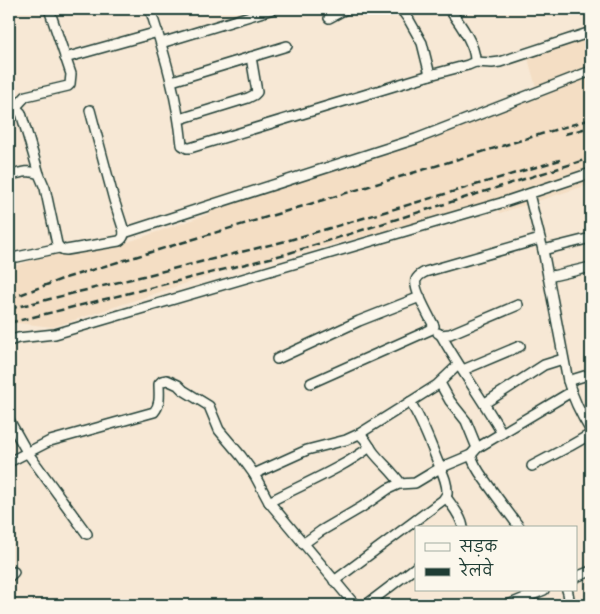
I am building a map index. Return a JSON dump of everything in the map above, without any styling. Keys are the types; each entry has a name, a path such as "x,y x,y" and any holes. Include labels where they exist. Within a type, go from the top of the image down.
{"street":[{"path":"11,110 26,96 70,84 70,74 49,9"},
{"path":"150,9 172,81 180,119 182,145 187,148 475,62 492,64 500,62 591,32"},
{"path":"161,43 273,9"},
{"path":"329,18 346,9"},
{"path":"401,9 422,43 430,75"},
{"path":"449,9 467,34 475,56 475,62"},
{"path":"65,58 158,32"},
{"path":"172,81 287,46"},
{"path":"180,119 254,95 256,92 251,57"},
{"path":"124,233 416,139 591,71"},
{"path":"11,110 18,110 21,113 45,188 59,248"},
{"path":"17,257 59,248 66,250 119,241 124,236 90,110"},
{"path":"9,176 28,171 34,171 39,174"},
{"path":"9,340 55,334 529,194 591,173"},
{"path":"529,194 543,250 568,381 580,413 591,432 570,446 532,466"},
{"path":"543,250 591,238"},
{"path":"502,433 485,402 460,368 441,335 438,334 416,288 416,280 425,272 540,239"},
{"path":"548,277 591,267"},
{"path":"277,359 359,321 420,296"},
{"path":"441,335 450,334 518,305"},
{"path":"311,383 408,341 434,326"},
{"path":"254,474 307,450 346,440 359,434 440,383 460,368 520,346"},
{"path":"485,402 544,365 563,359"},
{"path":"568,381 591,374"},
{"path":"9,462 50,442 154,412 159,403 159,384 167,380 178,385 209,406 219,430 254,474 269,502 356,605"},
{"path":"440,383 448,398 466,421 476,466 519,526"},
{"path":"304,544 321,531 388,489 401,484 415,483 474,451 571,392"},
{"path":"334,581 446,497 448,489 426,432 410,402"},
{"path":"9,420 27,452 87,534"},
{"path":"359,434 394,473 401,484"},
{"path":"269,502 348,462 370,447"},
{"path":"446,497 463,526"},
{"path":"366,605 415,567"},
{"path":"578,576 591,571"},
{"path":"508,605 539,592"},
{"path":"567,592 570,605"}],"shaded area":[{"path":"591,29 591,165 585,167 588,185 500,213 496,204 227,270 53,327 9,322 9,268 54,253 128,242 209,214 207,199 539,98 526,51"}],"railway":[{"path":"9,299 62,279 591,119"},
{"path":"565,134 591,127"},
{"path":"9,323 286,254 591,158"},
{"path":"9,309 286,241 560,160"}]}
